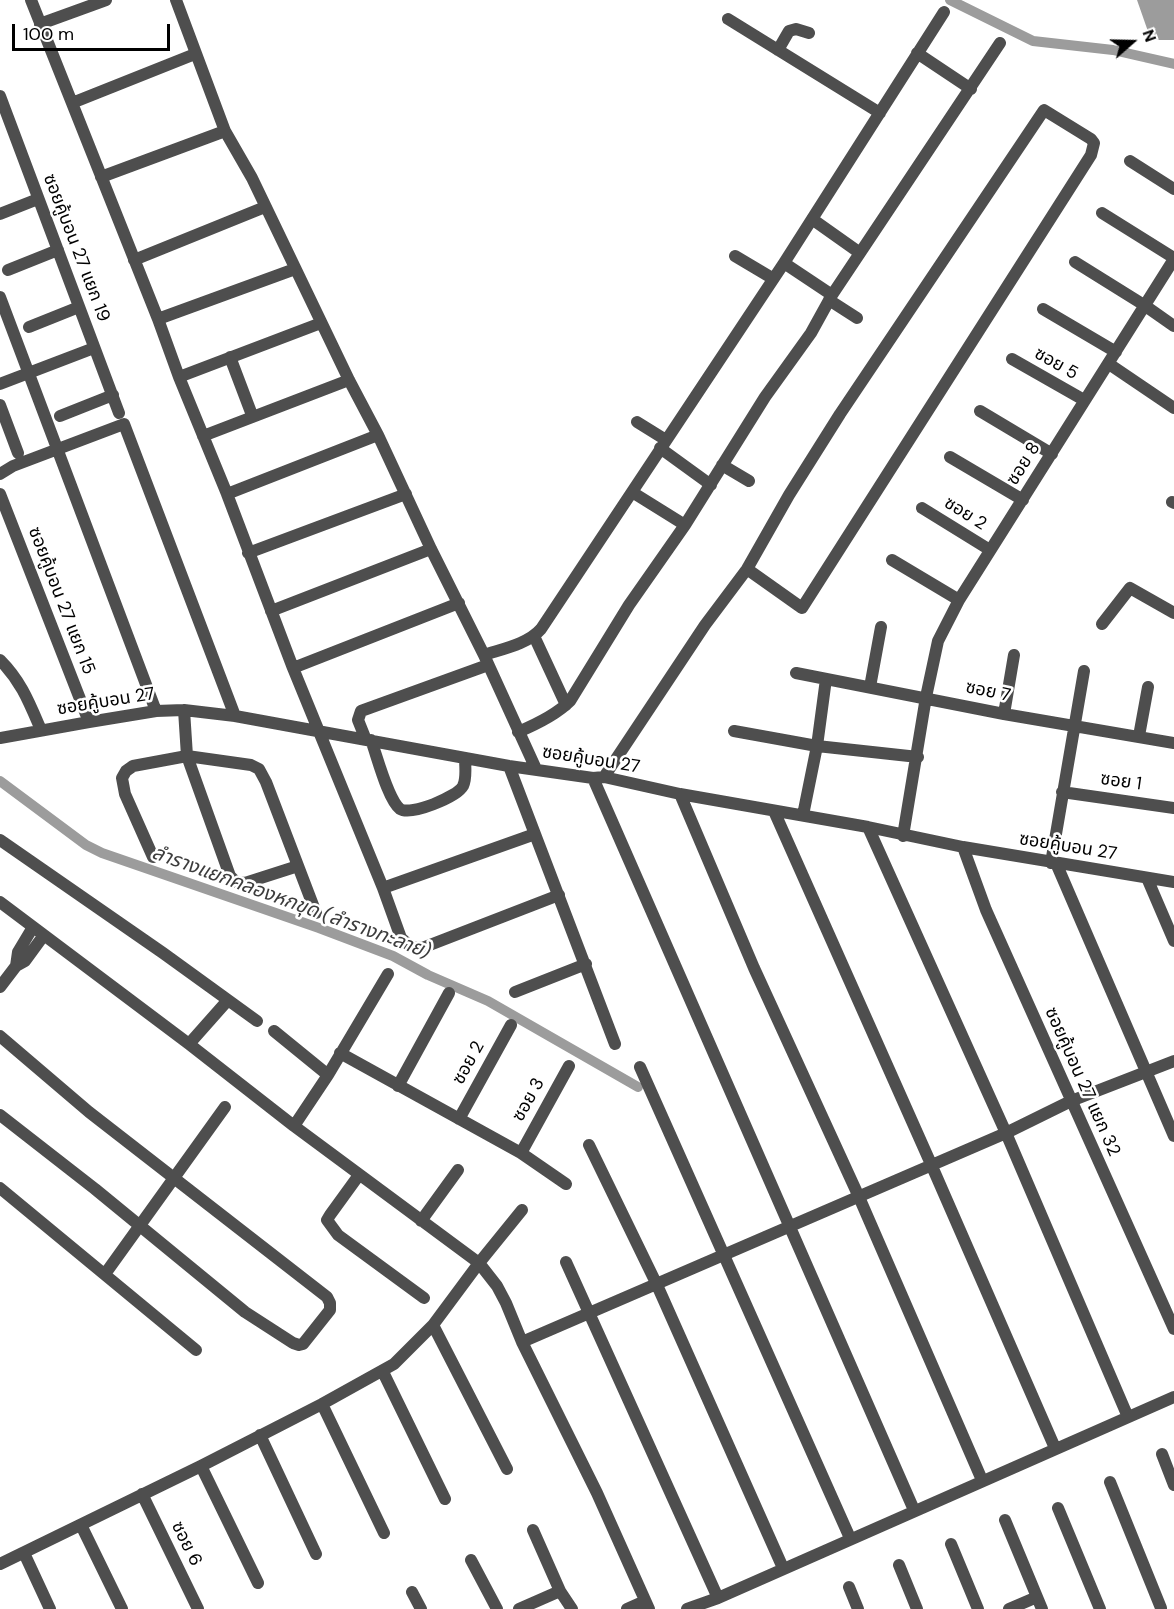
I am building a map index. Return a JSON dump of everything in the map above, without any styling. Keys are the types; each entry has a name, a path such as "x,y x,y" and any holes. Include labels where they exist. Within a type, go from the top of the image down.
{"street":[{"path":"31,0 401,938 411,947 422,948 559,895"},
{"path":"40,24 106,0"},
{"path":"176,0 225,131 248,171 378,435 536,769"},
{"path":"465,758 465,780 459,790 418,810 407,812 399,808 392,799 369,740 358,720 361,711 486,660 534,636 541,629 784,263 944,12"},
{"path":"728,19 880,113"},
{"path":"778,50 789,31 796,29 809,33"},
{"path":"518,732 539,723 566,705 629,605 711,485 765,397 811,333 831,297 1000,43"},
{"path":"916,53 971,89"},
{"path":"72,103 195,54"},
{"name":"ซอยคู้บอน 27 แยก 19","path":"0,96 235,716"},
{"path":"747,569 802,608 1091,155 1094,143 1091,139 1044,110 840,414 789,495 747,569 705,625 599,778 914,1510"},
{"path":"101,177 225,131"},
{"path":"1130,161 1174,189"},
{"path":"0,214 38,199"},
{"path":"134,260 265,207"},
{"path":"1102,213 1174,258"},
{"path":"812,219 860,253"},
{"path":"8,270 58,250"},
{"path":"735,256 772,278"},
{"name":"ซอย 8","path":"903,836 918,757 926,697 939,641 959,600 1174,258"},
{"path":"1075,262 1174,326"},
{"path":"784,263 857,318"},
{"path":"158,319 295,269"},
{"path":"0,297 156,711"},
{"path":"29,327 79,307"},
{"path":"1043,309 1116,352"},
{"path":"179,377 321,323"},
{"path":"0,384 94,348"},
{"path":"230,357 252,416"},
{"name":"ซอย 5","path":"1012,359 1084,400"},
{"path":"1108,364 1174,408"},
{"path":"203,436 349,380"},
{"path":"60,416 113,395"},
{"path":"0,405 18,453"},
{"path":"980,411 1052,454"},
{"path":"0,474 13,466 58,450 122,419"},
{"path":"637,422 711,485"},
{"path":"227,494 378,435"},
{"path":"950,457 1023,500"},
{"path":"722,465 749,481"},
{"path":"632,492 685,525"},
{"name":"ซอยคู้บอน 27 แยก 15","path":"0,494 89,722"},
{"path":"248,553 406,494"},
{"name":"ซอย 2","path":"922,508 990,550"},
{"path":"271,611 430,549"},
{"path":"892,560 959,600"},
{"path":"1102,624 1130,588 1174,613"},
{"path":"293,668 459,603"},
{"path":"870,687 881,627"},
{"path":"534,636 566,705"},
{"path":"1004,714 1014,655"},
{"path":"0,660 14,674 23,689 41,730"},
{"path":"1084,671 1062,792 1054,863 1174,1136"},
{"name":"ซอย 7","path":"796,673 1004,714 1174,742"},
{"path":"803,815 817,746 826,679"},
{"path":"1139,736 1148,687"},
{"path":"184,710 187,756 225,865 236,882 245,883 298,866"},
{"name":"ซอยคู้บอน 27","path":"0,738 156,711 184,710 235,716 509,766 599,778 868,827 963,848 1174,882"},
{"path":"734,731 817,746 918,757"},
{"path":"153,857 125,794 122,778 126,771 133,766 187,756 252,765 260,769 316,913"},
{"path":"509,766 615,1044"},
{"name":"ซอย 1","path":"1062,792 1174,808"},
{"path":"680,794 754,968 859,1197 982,1480"},
{"path":"774,811 932,1164 1055,1448"},
{"path":"868,827 1006,1133 1128,1417"},
{"path":"383,888 535,834"},
{"path":"0,840 257,1021"},
{"name":"ซอยคู้บอน 27 แยก 32","path":"963,848 986,910 1174,1329"},
{"path":"1147,878 1174,940"},
{"path":"0,902 359,1175 479,1263 498,1286 522,1342 597,1492 647,1605 627,1609"},
{"path":"16,966 18,952 33,927"},
{"path":"0,987 16,966 25,961 44,935"},
{"path":"515,992 586,964"},
{"path":"294,1126 328,1075 388,974"},
{"path":"399,1086 449,993"},
{"path":"189,1044 228,1000"},
{"name":"ซอย 2","path":"459,1119 512,1025"},
{"path":"274,1031 328,1075"},
{"path":"0,1036 89,1112 327,1297 330,1310 305,1342 296,1344 245,1312 140,1225 0,1116"},
{"path":"340,1053 521,1153 566,1184"},
{"path":"522,1342 1006,1133 1071,1101 1174,1061"},
{"name":"ซอย 3","path":"521,1153 569,1066"},
{"path":"640,1067 850,1538"},
{"path":"105,1274 225,1107"},
{"path":"589,1144 657,1285 783,1568"},
{"path":"421,1221 458,1170"},
{"path":"359,1175 330,1215 327,1224 338,1235 424,1298"},
{"path":"0,1188 196,1350"},
{"path":"0,1564 201,1466 383,1372 402,1357 433,1324 522,1210"},
{"path":"566,1262 718,1598"},
{"path":"433,1324 507,1469"},
{"path":"383,1372 445,1499"},
{"path":"687,1609 718,1598 1174,1397"},
{"path":"322,1404 384,1533"},
{"path":"260,1435 316,1554"},
{"path":"1162,1454 1174,1485"},
{"path":"201,1466 258,1583"},
{"path":"1110,1482 1160,1608 1174,1602"},
{"name":"ซอย 6","path":"142,1494 198,1609"},
{"path":"1058,1508 1100,1609"},
{"path":"1005,1520 1042,1609"},
{"path":"81,1525 122,1609"},
{"path":"533,1530 560,1591 572,1609"},
{"path":"951,1544 978,1609"},
{"path":"24,1553 50,1609"},
{"path":"471,1560 497,1609"},
{"path":"899,1565 917,1609"},
{"path":"849,1587 858,1609"},
{"path":"519,1609 560,1591"},
{"path":"412,1592 421,1609"},
{"path":"1009,1609 1037,1597"}],"shaded area":[{"path":"1137,0 1174,0 1174,40 1151,40"}],"waterway":[{"path":"950,0 1033,41 1113,50 1174,64"},
{"name":"ลำรางแยกคลองหกขุด (ลำรางทะลาย)","path":"0,781 86,845 102,853 393,956 428,975 488,1001 638,1087"}]}
